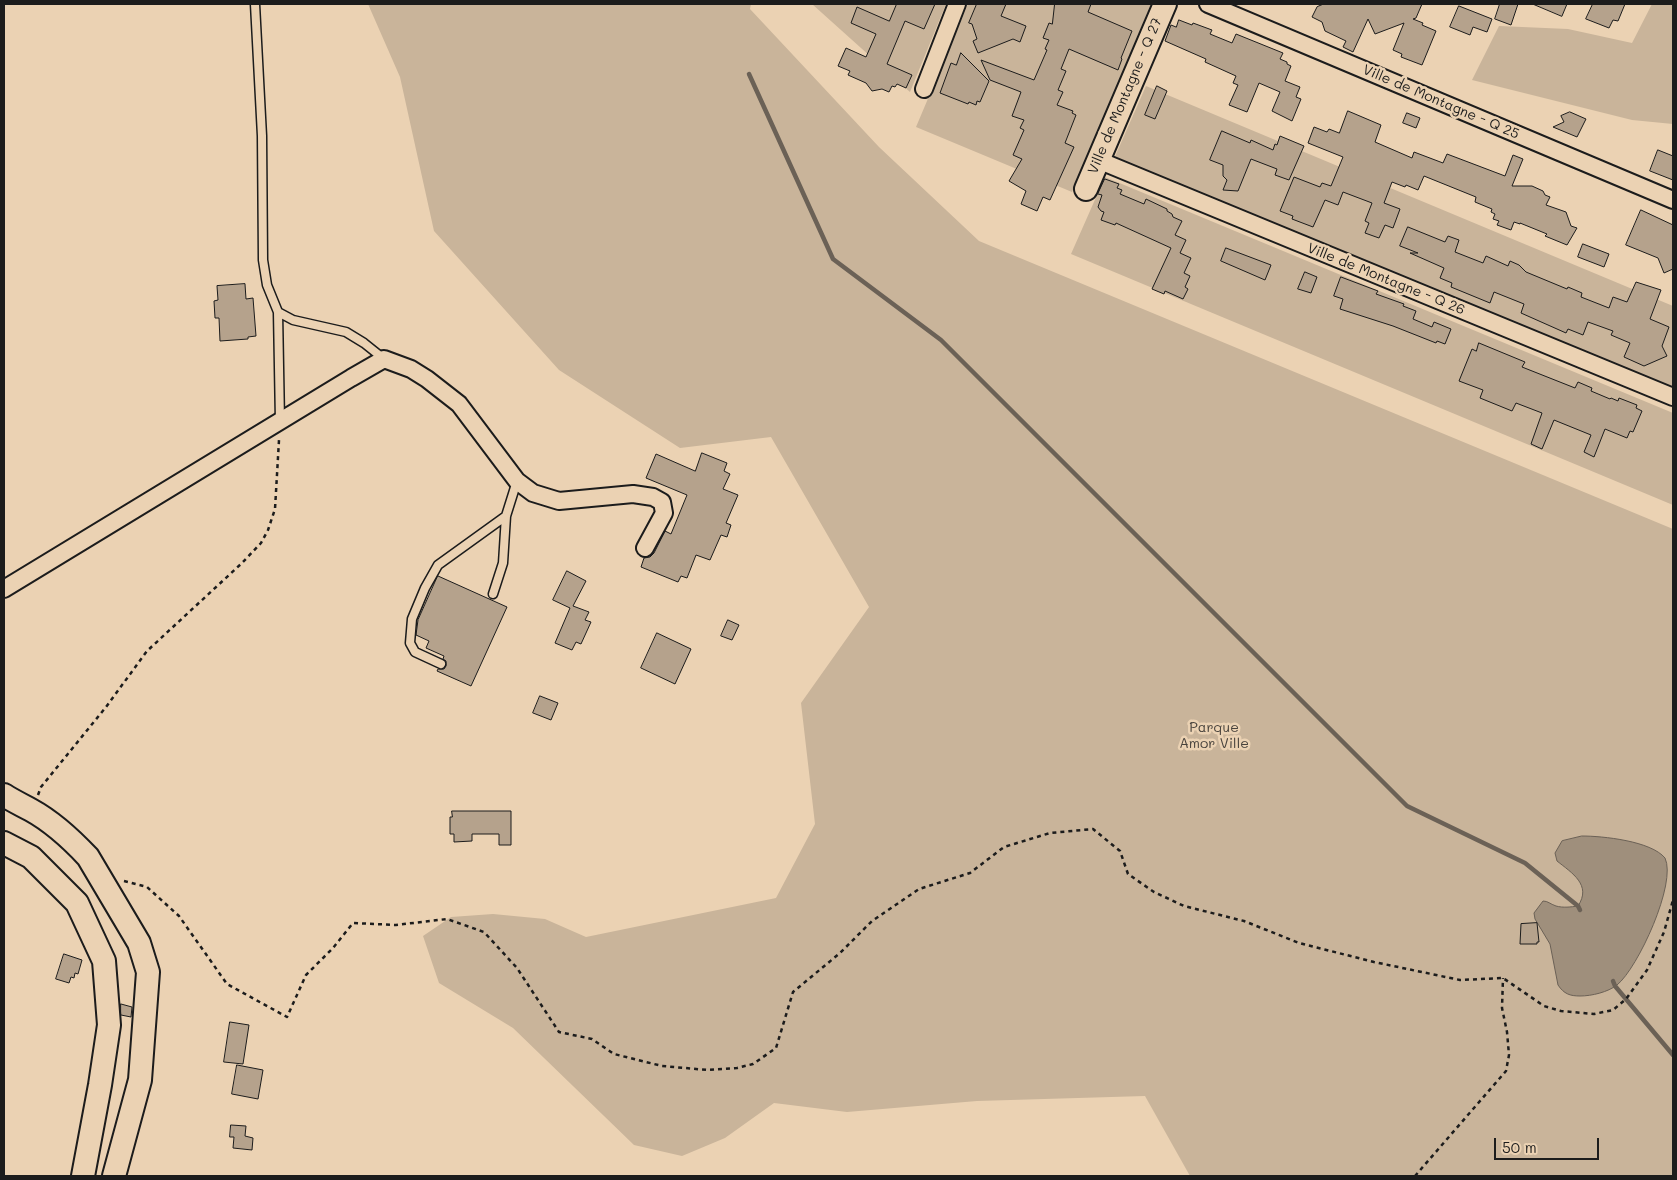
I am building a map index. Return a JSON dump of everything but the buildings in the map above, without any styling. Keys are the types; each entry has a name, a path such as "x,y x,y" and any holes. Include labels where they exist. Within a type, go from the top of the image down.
{"street":[{"path":"924,90 957,4"},
{"name":"Ville de Montagne - Q 27","path":"1086,189 1165,4"},
{"name":"Ville de Montagne - Q 25","path":"1208,4 1673,200"},
{"name":"Ville de Montagne - Q 26","path":"1098,160 1673,397"},
{"path":"4,589 384,359 411,369 459,404 517,480 533,493 559,501 633,494 653,497 662,502 664,512 645,548"},
{"path":"4,795 51,823 88,857 139,943 148,972 140,1080 114,1176"},
{"path":"4,844 31,857 77,903 104,961 109,1025 83,1176"}],"lane":[{"path":"255,4 262,136 263,260 267,285 278,312 280,422"},
{"path":"278,312 293,320 346,332 384,359"},
{"path":"493,594 503,563 506,516 517,480"},
{"path":"441,664 415,652 410,643 412,620 425,588 438,565 506,516"}],"path":[{"path":"32,810 41,787 106,707 146,651 242,563 261,543 268,530 275,509 280,422"},
{"path":"100,875 147,887 179,916 227,984 287,1017 306,975 333,948 353,923 396,925 447,919 484,932 517,968 559,1032 592,1039 614,1054 662,1066 708,1070 737,1068 753,1064 776,1048 793,992 840,953 872,921 919,889 970,873 1004,847 1050,833 1093,829 1120,851 1128,874 1154,892 1184,906 1244,921 1299,943 1374,962 1460,980 1503,978 1544,1006 1561,1011 1594,1014 1613,1010 1626,999 1648,970 1664,932 1673,900"},
{"path":"1415,1176 1506,1071 1510,1056 1502,1008 1503,978"}],"green space":[{"name":"Parque Amor Ville","path":"368,4 751,4 750,9 879,147 979,241 1673,529 1673,1176 1190,1176 1145,1096 977,1101 847,1112 774,1103 725,1138 682,1156 634,1145 513,1028 439,983 423,936 451,917 493,914 545,919 586,937 776,898 815,824 801,703 869,607 771,437 680,448 559,370 434,231 400,77"},
{"path":"812,4 946,4 910,92"},
{"path":"968,4 1151,4 1072,192 916,127"},
{"path":"1652,4 1673,4 1673,124 1632,120 1472,80 1499,26 1568,29 1632,43"},
{"path":"1146,86 1673,306 1673,395 1113,161"},
{"path":"1105,177 1673,413 1673,505 1071,254"}],"shaded area":[{"path":"1582,836 1614,838 1649,847 1665,858 1667,870 1666,886 1661,905 1645,944 1626,976 1609,990 1595,994 1573,996 1563,991 1558,985 1550,944 1535,919 1534,913 1543,901 1559,907 1578,906 1582,899 1583,892 1581,886 1574,875 1557,861 1555,853 1562,841"}],"waterway":[{"path":"749,74 833,259 941,340 1407,806 1525,863 1578,906 1580,910"},
{"path":"1613,981 1615,986 1673,1055"}]}
